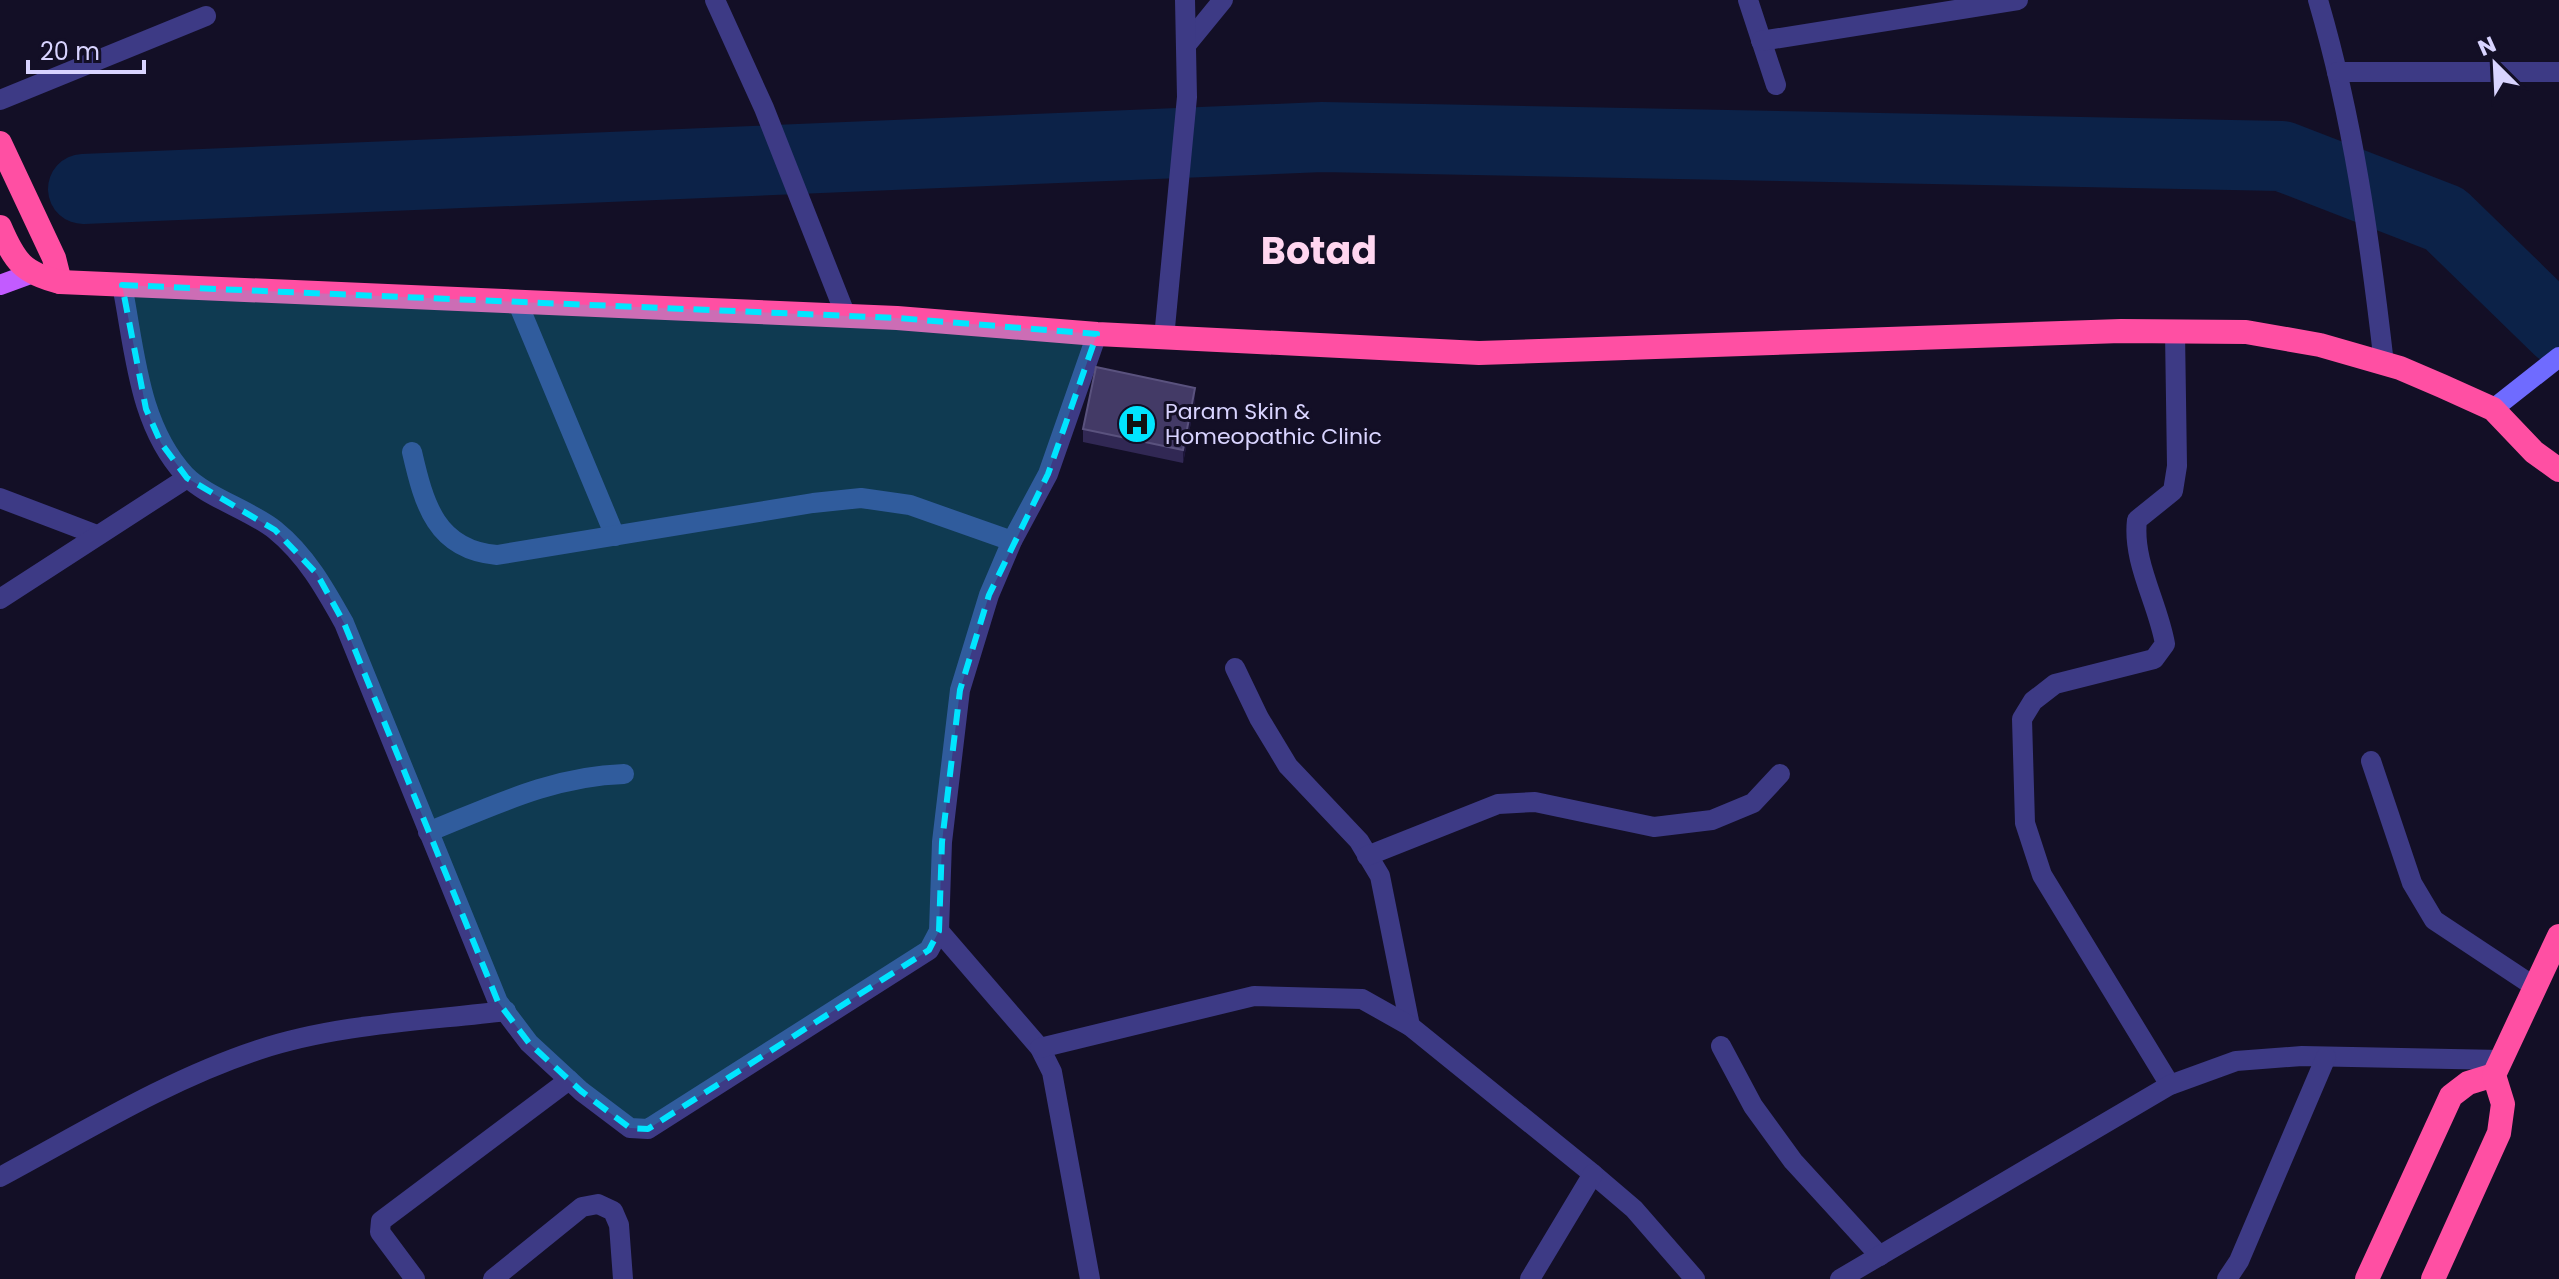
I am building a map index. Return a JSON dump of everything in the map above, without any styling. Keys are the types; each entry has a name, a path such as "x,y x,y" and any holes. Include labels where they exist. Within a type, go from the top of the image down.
{"highway":[{"path":"0,143 54,258 60,282"},
{"path":"0,227 19,264 30,274 60,282 846,316 1164,338 1479,353 2246,332 2320,345 2384,364 2493,409 2534,452 2559,470"},
{"path":"2534,452 2559,493"},
{"path":"2433,1279 2499,1133 2503,1104 2498,1068 2559,936"},
{"path":"2367,1279 2451,1096 2468,1083 2498,1068"}],"main road":[{"path":"0,285 30,274"}],"street":[{"path":"715,0 764,108 846,316"},
{"path":"1164,338 1187,97 1185,0"},
{"path":"1187,44 1223,0"},
{"path":"1748,0 1776,85"},
{"path":"1761,41 2018,0"},
{"path":"2318,0 2345,104 2371,249 2384,364"},
{"path":"0,100 206,16"},
{"path":"2337,72 2559,72"},
{"path":"122,285 146,409 161,443 187,478 275,530 317,574 344,623 498,1002 529,1043 569,1080 630,1128 648,1129 929,950 939,931 942,842 960,690 989,595 1012,541 1048,474 1097,334"},
{"path":"517,301 615,536"},
{"path":"2170,1085 2042,875 2025,823 2022,719 2033,701 2055,684 2154,659 2165,644 2161,619 2134,541 2137,520 2173,491 2177,466 2175,332"},
{"path":"2493,409 2559,357"},
{"path":"412,452 428,512 449,538 476,554 497,555 861,498 910,505 1012,541"},
{"path":"0,599 187,478"},
{"path":"0,498 97,535"},
{"path":"1235,668 1259,718 1288,766 1359,841 1380,876 1410,1026"},
{"path":"2371,761 2412,883 2434,920 2535,987"},
{"path":"428,832 546,784 588,775 624,774"},
{"path":"1367,856 1498,804 1535,802 1654,827 1712,820 1753,803 1780,774"},
{"path":"939,931 1040,1048 1052,1072 1090,1279"},
{"path":"1040,1048 1254,996 1362,999 1410,1026 1593,1174 1634,1209 1695,1279"},
{"path":"0,1177 186,1077 260,1049 343,1031 506,1011"},
{"path":"1721,1046 1753,1106 1793,1161 1880,1256"},
{"path":"2227,1279 2239,1261 2326,1057"},
{"path":"1840,1279 2170,1085 2236,1061 2326,1057 2498,1068"},
{"path":"415,1279 380,1232 381,1221 569,1080"},
{"path":"1530,1279 1593,1174"},
{"path":"493,1279 582,1207 598,1204 613,1211 619,1225 623,1279"}],"highlighted area":[{"path":"122,285 897,318 1097,334 1048,474 989,595 960,690 942,842 939,931 929,950 648,1129 630,1128 581,1091 529,1043 498,1002 344,623 317,574 275,530 187,478 161,443 146,409"}],"building":[{"path":"1096,367 1195,388 1183,450 1083,429"}],"waterway":[{"path":"83,189 1322,137 2282,156 2445,219 2559,330"}],"place":[{"name":"Param Skin & Homeopathic Clinic","path":"1137,424"}],"district":[{"name":"Botad","path":"1319,250"}]}
